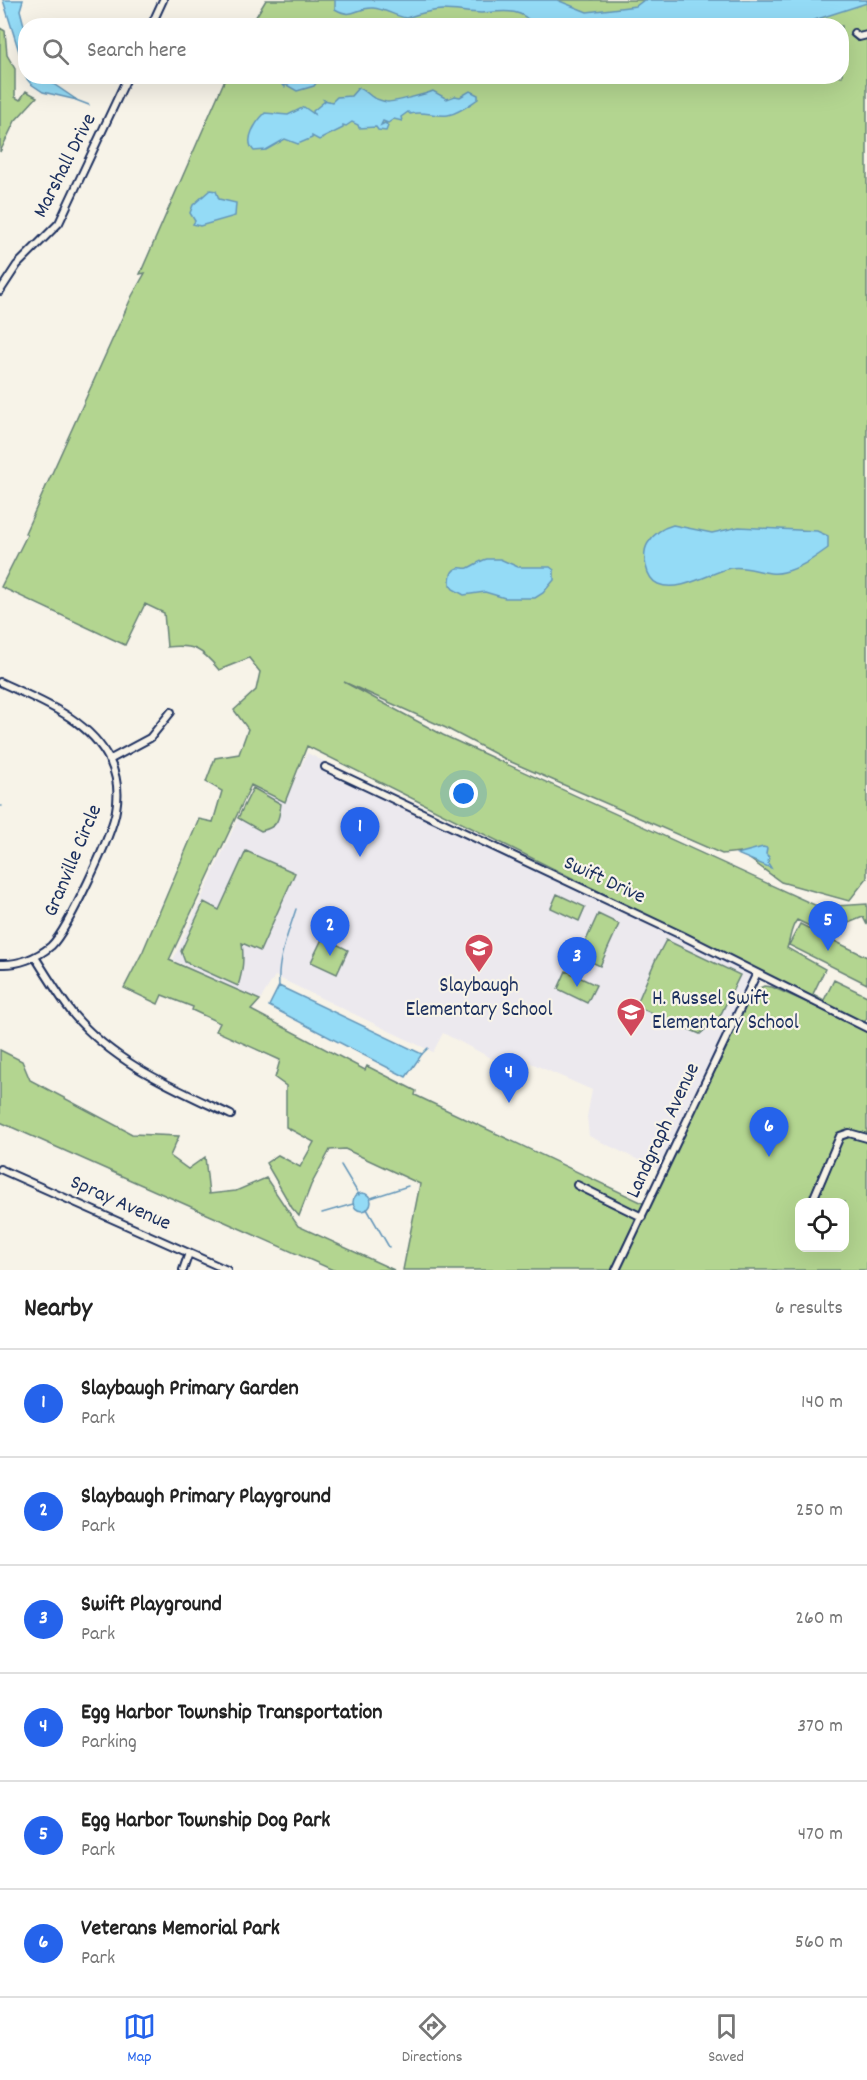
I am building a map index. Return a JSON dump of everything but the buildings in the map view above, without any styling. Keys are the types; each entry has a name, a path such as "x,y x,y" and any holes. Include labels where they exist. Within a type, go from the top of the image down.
{"street":[{"path":"155,18 163,0"},
{"path":"854,33 859,37 867,35"},
{"name":"Marshall Drive","path":"0,291 17,265 59,223 124,84"},
{"name":"Granville Circle","path":"0,682 79,723 94,737 115,773 117,798 112,827 62,933 49,948 35,957 0,964"},
{"path":"109,760 150,738 171,712"},
{"name":"Swift Drive","path":"325,767 757,973 867,1028"},
{"path":"35,957 69,1009 104,1046 151,1077 231,1114"},
{"name":"Landgraph Avenue","path":"616,1270 757,973"},
{"path":"814,1198 840,1136 849,1133 867,1138"},
{"name":"Spray Avenue","path":"0,1168 227,1270"},
{"path":"577,1185 642,1217"},
{"path":"183,1270 189,1253"}],"shaded area":[{"path":"307,753 425,810 452,826 757,973 663,1172 589,1136 587,1117 592,1090 524,1060 518,1072 443,1033 433,1052 275,976 260,1000 173,960 253,786 285,802"}],"green space":[{"path":"266,0 867,0 867,878 849,901 781,882 740,852 722,854 509,761 446,728 344,682 443,735 819,907 867,904 867,925 863,917 824,933 797,920 787,948 825,969 813,994 824,1000 834,980 867,996 865,1021 867,1025 307,746 285,802 251,785 169,960 260,1000 251,1010 365,1070 367,1066 416,1091 415,1095 647,1205 713,1067 717,1068 753,991 764,986 772,987 867,1029 867,1270 403,1270 420,1184 345,1149 330,1150 311,1185 299,1216 266,1163 278,1155 300,1167 314,1142 286,1127 286,1086 275,1078 280,1060 216,1031 220,1023 192,1010 193,1007 162,995 158,1004 124,988 143,951 199,819 213,822 222,791 206,782 215,758 239,754 248,729 234,710 256,690 260,672 249,658 219,670 208,657 191,647 167,647 164,613 145,604 125,645 1,587 27,535 25,533 132,296 145,273 140,274 223,84 849,84 849,18 255,18"},
{"path":"0,28 5,31 7,55 15,69 15,97 20,100 26,91 37,97 15,121 0,152"},
{"path":"253,788 281,804 277,822 261,831 238,818"},
{"path":"246,851 295,873 260,951 242,943 243,964 238,986 185,962 181,951 204,902 219,910"},
{"path":"557,894 585,907 579,921 551,908"},
{"path":"598,914 619,924 600,966 579,956"},
{"path":"800,924 867,957 867,984 789,945"},
{"path":"323,937 348,950 337,974 311,962"},
{"path":"666,940 740,975 720,1016 700,1034 640,1008 638,1001"},
{"path":"566,971 596,985 587,1003 558,989"},
{"path":"0,1050 22,1061 30,1080 132,1134 179,1136 170,1156 188,1169 205,1157 209,1194 236,1191 266,1178 298,1226 394,1270 333,1270 0,1122"}],"water":[{"path":"3,0 23,0 20,10 22,18 18,18 18,48"},
{"path":"335,0 557,0 587,12 636,6 644,0 867,0 867,3 821,18 527,18 517,13 503,11 481,13 438,10 406,18 373,8 351,13 335,9"},
{"path":"31,84 53,84 77,100 43,92"},
{"path":"285,84 315,84 314,86 297,91"},
{"path":"358,88 386,102 433,91 447,99 460,97 470,91 478,95 478,99 460,111 448,115 410,114 408,112 401,117 402,121 394,119 388,123 383,121 381,125 385,123 388,126 386,131 378,130 376,127 359,128 352,122 319,140 312,136 298,144 285,139 266,150 254,151 251,147 252,131 265,113 288,115 304,107 314,114 313,111 324,100 332,102 337,97 351,96"},
{"path":"210,190 216,191 219,199 236,203 235,216 200,226 193,224 195,221 190,213 193,205"},
{"path":"673,525 712,533 739,527 817,531 828,536 828,548 802,565 784,572 770,573 737,567 685,584 666,586 658,584 650,577 645,553 653,536"},
{"path":"487,559 500,559 518,567 550,567 554,570 554,580 543,593 535,598 505,598 485,592 464,595 453,589 450,582 455,569 468,568"},
{"path":"767,848 766,854 769,857 768,863 771,868 737,854"},
{"path":"279,986 422,1054 406,1077 269,1006"},
{"path":"358,1193 366,1193 371,1198 369,1209 358,1211 353,1206 353,1198"}],"waterway":[{"path":"76,100 89,105"},
{"path":"279,986 281,956 296,909"},
{"path":"422,1054 428,1048"},
{"path":"341,1165 359,1195"},
{"path":"371,1198 408,1186"},
{"path":"322,1213 353,1204"},
{"path":"367,1209 389,1247"}],"place":[{"name":"Slaybaugh Primary Garden","path":"360,857"},
{"name":"Egg Harbor Township Dog Park","path":"828,951"},
{"name":"Slaybaugh Primary Playground","path":"330,956"},
{"name":"Slaybaugh Elementary School","path":"479,974"},
{"name":"Swift Playground","path":"577,987"},
{"name":"H. Russel Swift Elementary School","path":"631,1038"},
{"name":"Egg Harbor Township Transportation","path":"509,1103"},
{"name":"Veterans Memorial Park","path":"769,1157"}]}
